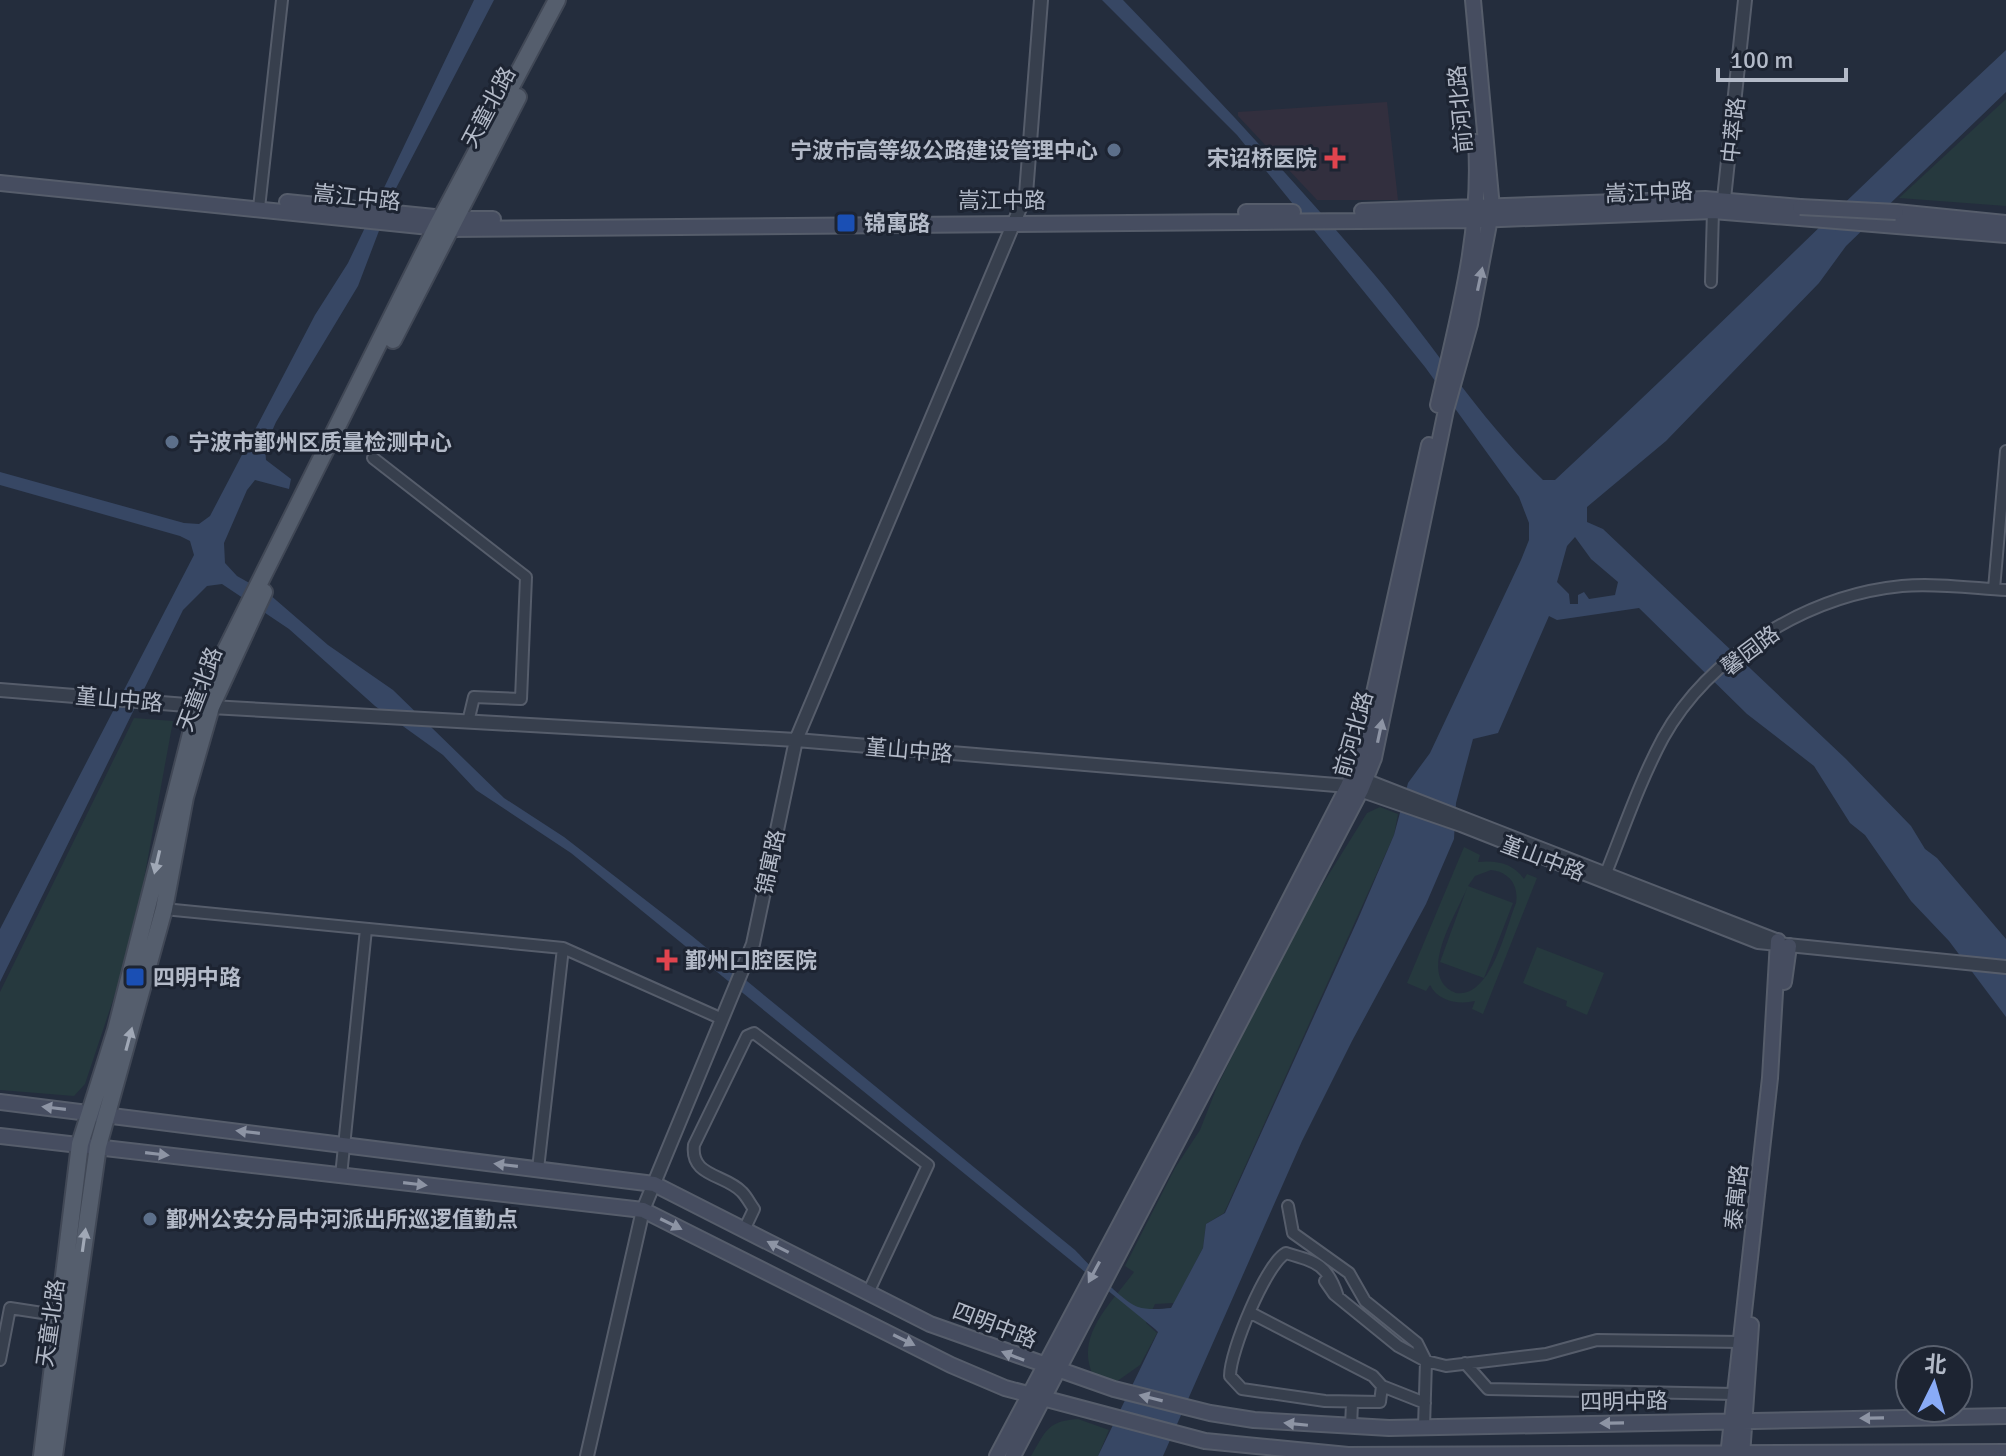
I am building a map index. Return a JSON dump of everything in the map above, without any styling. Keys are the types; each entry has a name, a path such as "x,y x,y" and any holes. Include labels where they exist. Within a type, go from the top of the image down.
{"main road":[{"path":"445,223 557,0"},
{"name":"天童北路","path":"54,1456 67,1317 98,1146 164,909 205,706 268,572 445,223 569,0"},
{"name":"前河北路","path":"1465,0 1484,214"},
{"name":"前河北路","path":"997,1456 1035,1396 1087,1299 1356,783 1484,214 1473,0"},
{"name":"嵩江中路","path":"0,173 445,223"},
{"name":"嵩江中路","path":"0,183 259,204 397,224 1332,217 1720,208 2006,223"},
{"name":"嵩江中路","path":"1894,218 2006,235"},
{"path":"42,1456 67,1317 80,1144 116,1030 205,706"},
{"name":"泰寓路","path":"1742,1456 1735,1394 1782,944"},
{"name":"泰寓路","path":"1728,1456 1739,1420 1751,1308 1782,944"},
{"name":"四明中路","path":"0,1102 654,1184 930,1324 1114,1389 1188,1408 1254,1420 1351,1427 1424,1427 2006,1416"},
{"path":"0,1136 643,1210 951,1365 1035,1396 1177,1436 1280,1451 1348,1455 1742,1456 2006,1452"},
{"name":"前河北路","path":"1013,1456 1035,1396"}],"street":[{"path":"259,204 282,0"},
{"name":"锦寓路","path":"587,1456 643,1210 753,944 796,740 1026,194 1041,0"},
{"name":"中萃路","path":"1720,208 1745,0"},
{"path":"1711,282 1720,208"},
{"path":"1994,589 2006,451"},
{"path":"373,458 526,577 521,699 474,697 468,722"},
{"name":"馨园路","path":"1606,873 1665,736 1708,682 1744,649 1800,615 1856,595 1903,586 2006,590"},
{"name":"堇山中路","path":"0,690 205,706 796,740 1356,783 1606,873 1782,944"},
{"name":"堇山中路","path":"1462,821 1758,942 2006,967"},
{"path":"164,909 563,948 720,1018"},
{"path":"341,1176 366,929"},
{"path":"538,1169 563,948"},
{"path":"744,1230 754,1209 742,1191 699,1168 692,1157 694,1145 747,1036 754,1033 928,1165 868,1293"},
{"path":"1288,1206 1293,1233 1349,1273 1365,1301 1417,1343 1426,1361 1424,1427"},
{"path":"1338,1297 1332,1276 1314,1261 1286,1253 1276,1259 1230,1358 1230,1376 1242,1389 1352,1403 1380,1402 1382,1386"},
{"path":"1325,1281 1338,1297 1398,1346 1426,1361 1446,1366 1546,1354 1597,1340 1741,1342"},
{"path":"0,1360 10,1308 67,1317"},
{"path":"1251,1313 1373,1376 1382,1386 1425,1403"},
{"path":"1465,1363 1488,1389 1735,1394"},
{"path":"1351,1427 1352,1403"}],"shaded area":[{"name":"宋诏桥医院","path":"1387,102 1398,200 1317,200 1238,116 1238,112"}],"green space":[{"path":"2006,99 2006,206 1899,198"},
{"path":"134,718 173,721 140,901 116,991 85,1084 74,1096 0,1090 0,992"},
{"path":"1380,807 1398,814 1394,835 1224,1213 1206,1224 1203,1248 1174,1303 1155,1304 1146,1323 1157,1333 1140,1365 1116,1382 1093,1375 1088,1361 1092,1333 1098,1320 1134,1272 1125,1266 1175,1168 1200,1130 1217,1087 1296,927 1367,813"},
{"path":"1464,847 1480,855 1478,862 1504,864 1515,869 1524,879 1527,874 1537,878 1483,1014 1472,1009 1475,1001 1449,1000 1438,995 1430,985 1426,991 1407,983","holes":["1497,871 1514,885 1516,903 1487,974 1479,985 1468,992 1456,993 1444,985 1439,974 1439,960 1442,945 1467,888 1440,962 1484,978 1513,903 1468,886 1475,876"]},
{"path":"1537,947 1604,973 1587,1015 1566,1006 1567,1001 1523,983"},
{"path":"1078,1419 1109,1430 1098,1456 1031,1456 1053,1425"}],"water":[{"path":"474,0 494,0 393,194 358,286 276,422 265,447 266,460 291,479 289,489 255,480 247,490 224,543 225,563 237,576 269,594 328,645 393,690 504,798 564,837 692,936 1075,1250 1123,1297 1142,1308 1171,1308 1203,1248 1206,1224 1225,1213 1394,835 1408,783 1430,753 1521,560 1529,540 1529,523 1519,497 1425,367 1237,135 1102,0 1123,0 1250,135 1374,274 1476,405 1543,480 1555,480 2006,50 2006,92 1846,246 1819,283 1666,441 1587,507 1587,522 1603,529 1846,759 1911,826 1925,849 1937,858 2006,939 2006,1017 1949,941 1911,901 1865,835 1850,823 1814,766 1747,714 1639,608 1557,620 1549,616 1498,733 1473,739 1456,803 1454,839 1426,904 1302,1141 1163,1456 1098,1456 1158,1332 1155,1329 571,853 476,790 443,755 375,706 289,629 222,584 207,586 183,610 0,982 0,929 194,555 190,541 180,536 0,485 0,472 184,523 199,524 210,516 315,315 348,263","holes":["1575,537 1591,559 1618,582 1615,595 1589,599 1584,592 1578,595 1578,604 1570,604 1569,594 1557,582 1567,546"]}],"place":[{"name":"宁波市高等级公路建设管理中心","path":"1114,150"},
{"name":"宋诏桥医院","path":"1335,158"},
{"name":"锦寓路","path":"846,223"},
{"name":"宁波市鄞州区质量检测中心","path":"172,442"},
{"name":"鄞州口腔医院","path":"667,960"},
{"name":"四明中路","path":"135,977"},
{"name":"鄞州公安分局中河派出所巡逻值勤点","path":"150,1219"}]}
